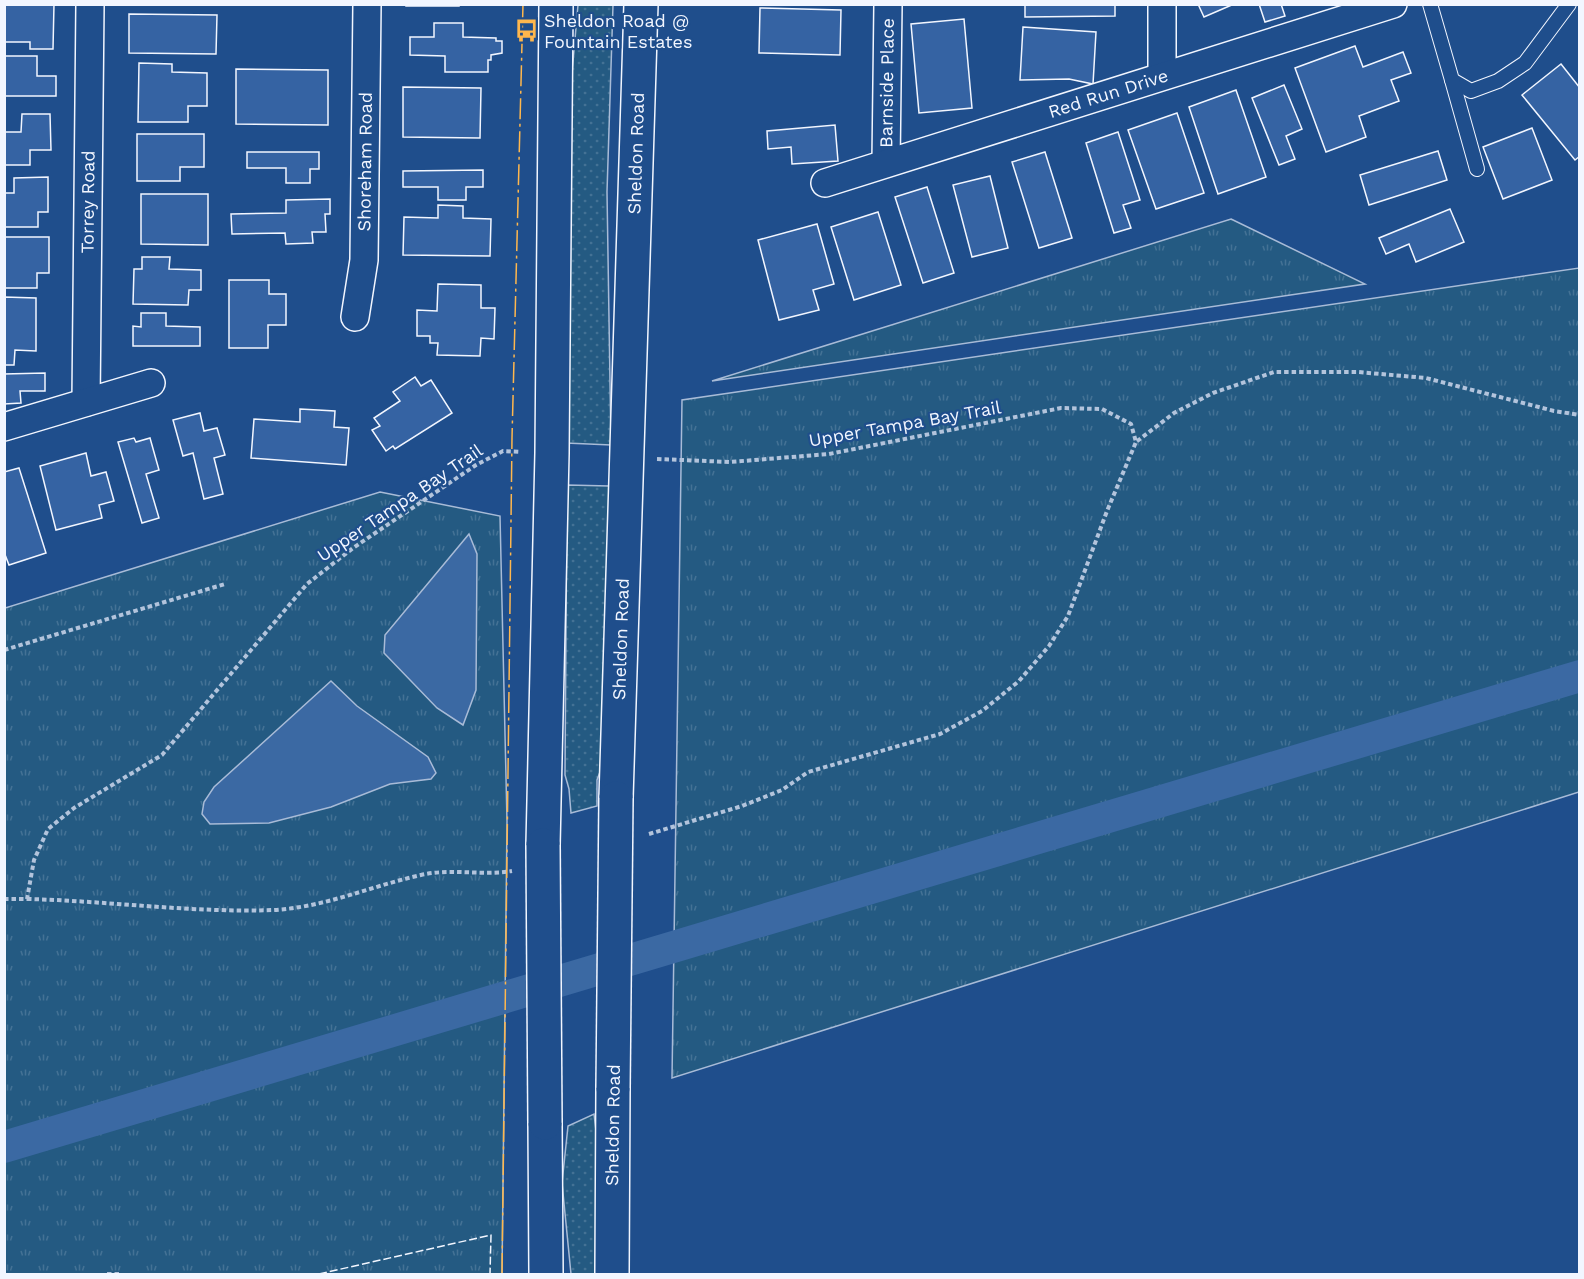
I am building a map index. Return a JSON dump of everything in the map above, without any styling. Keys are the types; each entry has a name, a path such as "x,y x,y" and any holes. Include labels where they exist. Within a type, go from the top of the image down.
{"main road":[{"path":"546,1275 543,845 552,453 556,4"},
{"name":"Sheldon Road","path":"612,1275 616,798 641,4"}],"street":[{"name":"Torrey Road","path":"86,402 90,4"},
{"name":"Shoreham Road","path":"355,317 364,260 367,4"},
{"name":"Barnside Place","path":"886,163 888,4"},
{"path":"1162,4 1162,76"},
{"name":"Red Run Drive","path":"825,183 1393,4"},
{"path":"4,427 151,383"}],"lane":[{"path":"1430,4 1477,169"},
{"path":"1452,80 1471,91 1498,81 1526,63 1569,4"}],"path":[{"path":"649,834 742,806 782,790 808,772 940,734 982,711 1019,681 1049,646 1068,616 1107,511 1136,442 1174,413 1213,393 1274,372 1358,372 1426,378 1554,411 1580,415"},
{"name":"Upper Tampa Bay Trail","path":"626,457 730,462 829,454 1061,408 1102,409 1131,424 1136,442"},
{"name":"Upper Tampa Bay Trail","path":"27,899 34,860 48,829 74,808 162,755 307,584 352,548 476,465 503,451 552,453"},
{"path":"4,650 225,584"},
{"path":"4,899 233,911 277,910 313,907 422,874 445,871 491,874 516,871"},
{"path":"107,1275 120,1275"}],"green space":[{"path":"578,5 613,5 607,192 611,445 566,443 572,73"},
{"path":"1231,219 1365,284 712,381"},
{"path":"1579,268 1579,792 672,1078 682,400"},
{"path":"567,485 609,486 603,764 597,780 597,806 571,813 565,775"},
{"path":"380,492 500,516 507,821 502,1274 5,1274 5,608"},
{"path":"594,1114 598,1148 598,1274 571,1274 562,1183 568,1126"}],"shaded area":[{"path":"469,534 477,554 476,690 463,725 437,708 384,653 385,635"},
{"path":"331,681 357,706 428,757 436,773 431,779 390,784 331,807 269,823 210,824 202,814 204,802 214,787"}],"building":[{"path":"4,4 54,4 53,49 30,49 30,42 4,42"},
{"path":"406,4 459,4 459,6 406,6"},
{"path":"1025,4 1115,4 1115,16 1025,17"},
{"path":"1198,4 1234,4 1204,17"},
{"path":"1259,4 1281,4 1285,16 1265,22"},
{"path":"760,8 841,10 840,55 759,53"},
{"path":"129,14 217,15 216,54 129,53"},
{"path":"964,19 972,108 919,113 911,24"},
{"path":"434,23 463,23 463,37 496,38 496,41 502,41 502,53 491,55 491,60 488,60 488,72 445,72 445,56 410,55 410,37 434,37"},
{"path":"1023,27 1096,32 1093,84 1069,79 1020,80"},
{"path":"1355,46 1363,67 1403,52 1411,73 1391,80 1399,101 1359,116 1366,137 1326,152 1295,68"},
{"path":"4,56 37,56 37,76 56,76 56,96 4,96"},
{"path":"139,63 172,64 172,72 207,73 207,106 188,106 188,122 138,122"},
{"path":"1561,64 1580,88 1580,156 1575,160 1522,95"},
{"path":"236,69 328,70 328,125 236,124"},
{"path":"1284,85 1302,129 1286,136 1295,159 1279,165 1252,98"},
{"path":"403,87 481,88 480,138 403,137"},
{"path":"1236,90 1266,177 1218,194 1189,107"},
{"path":"1177,113 1204,193 1156,209 1128,130"},
{"path":"22,114 50,114 51,150 30,150 30,165 5,165 4,132 21,132"},
{"path":"835,125 838,161 792,164 791,147 768,149 767,131"},
{"path":"1532,128 1552,180 1503,199 1483,147"},
{"path":"1118,132 1140,200 1123,205 1131,228 1114,233 1086,143"},
{"path":"137,134 204,134 204,167 180,167 180,181 137,181"},
{"path":"1438,151 1447,180 1369,205 1360,175"},
{"path":"247,152 319,152 319,169 310,169 310,183 286,183 286,168 247,168"},
{"path":"1045,152 1072,238 1039,248 1012,162"},
{"path":"483,170 483,187 466,187 466,200 438,200 438,187 403,187 403,171"},
{"path":"990,176 1008,248 972,257 953,185"},
{"path":"48,177 48,212 38,212 38,227 4,227 4,193 14,193 14,178"},
{"path":"927,187 954,273 923,283 895,197"},
{"path":"141,194 208,194 208,245 141,244"},
{"path":"330,199 330,214 325,214 326,232 312,232 313,243 286,244 285,233 232,234 231,214 286,213 286,200"},
{"path":"438,205 463,206 463,218 491,219 490,256 403,255 404,217 438,218"},
{"path":"1450,209 1464,242 1416,262 1409,244 1386,254 1379,238"},
{"path":"878,212 901,285 854,300 831,227"},
{"path":"817,224 834,284 813,290 819,310 779,320 758,240"},
{"path":"4,237 49,237 49,273 37,273 37,288 4,288"},
{"path":"142,257 170,257 169,269 201,270 201,290 189,290 188,305 133,304 134,269 142,269"},
{"path":"229,280 269,280 269,294 286,294 286,325 268,325 268,348 229,348"},
{"path":"438,284 481,285 481,308 495,308 494,339 481,338 480,356 437,355 438,343 430,343 430,336 417,336 417,310 437,311"},
{"path":"4,297 36,298 36,351 15,350 14,365 4,365"},
{"path":"141,313 166,313 166,326 200,327 200,346 133,346 133,326 141,327"},
{"path":"45,373 45,391 20,391 21,403 4,404 4,374"},
{"path":"415,377 421,386 431,380 452,413 395,449 393,446 386,451 372,430 380,426 374,418 400,401 393,392"},
{"path":"300,409 335,411 334,427 349,428 346,465 251,458 254,419 300,422"},
{"path":"200,413 204,431 217,428 225,455 214,458 223,494 204,499 193,453 183,456 173,420"},
{"path":"134,438 136,442 150,438 159,470 146,474 159,518 142,523 118,442"},
{"path":"86,453 91,476 106,472 114,501 99,505 102,518 56,530 40,466"},
{"path":"19,468 46,553 9,565 4,552 4,472"}],"waterway":[{"path":"4,1147 1580,676"}],"fence":[{"path":"319,1274 491,1235 490,1274"}],"power":[{"path":"502,1274 512,438 523,4"}],"place":[{"name":"Sheldon Road @ Fountain Estates","path":"526,31"}]}
